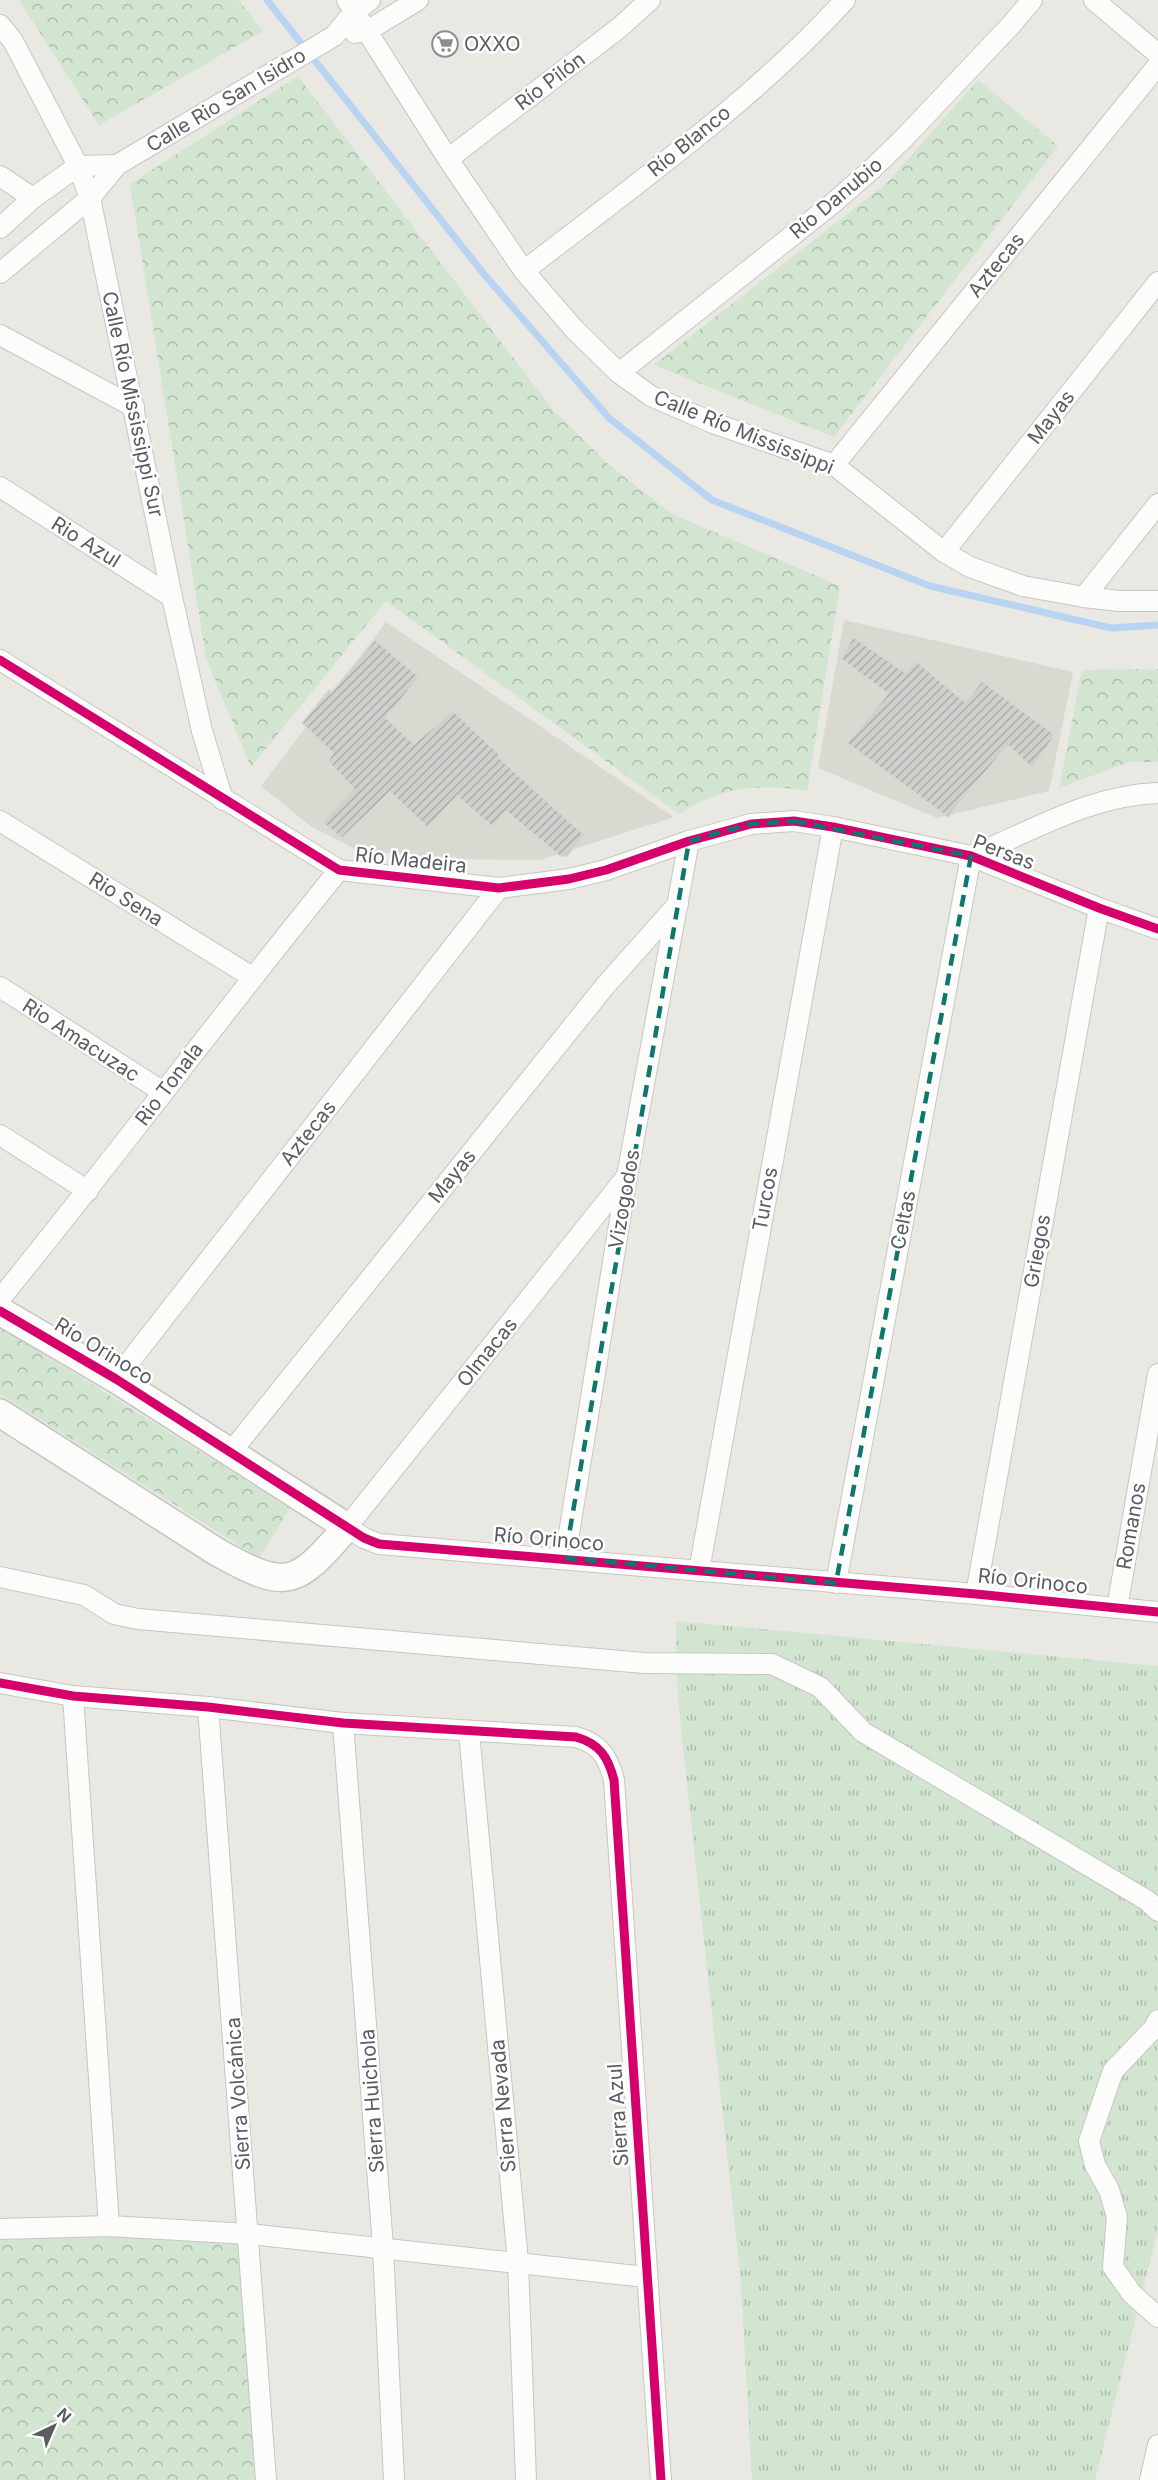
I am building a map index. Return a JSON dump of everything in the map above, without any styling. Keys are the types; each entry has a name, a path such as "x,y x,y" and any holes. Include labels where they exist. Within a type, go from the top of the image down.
{"street":[{"name":"Calle Rio San Isidro","path":"0,273 90,198 117,165 328,40 367,31 418,0"},
{"name":"Río Pilón","path":"448,159 619,28 650,0"},
{"name":"Río Blanco","path":"524,272 709,126 784,62 845,0"},
{"name":"Río Danubio","path":"619,373 832,204 871,170 904,138 1032,0"},
{"path":"1094,0 1158,54"},
{"name":"Calle Rio San Isidro","path":"328,40 357,4"},
{"name":"Calle Río Mississippi","path":"357,4 367,31 448,159 524,272 574,328 619,373 651,396 693,415 834,465 944,552 970,567 1023,586 1084,597 1119,601 1158,600"},
{"name":"Calle Río Mississippi Sur","path":"0,25 13,41 78,166 90,198 172,597 202,731 223,800"},
{"name":"Aztecas","path":"834,465 1158,65"},
{"name":"Calle Rio San Isidro","path":"78,166 117,165"},
{"path":"0,228 33,198 78,166"},
{"path":"0,176 33,198"},
{"name":"Mayas","path":"944,552 1158,282"},
{"path":"0,335 134,407"},
{"name":"Rio Azul","path":"0,487 172,597"},
{"path":"1084,597 1158,504"},
{"name":"Río Madeira","path":"0,660 339,870 499,888 569,879 606,870 689,841 751,824 794,821 833,827"},
{"path":"971,856 1092,803 1137,794 1158,793"},
{"name":"Rio Sena","path":"0,820 252,977"},
{"name":"Persas","path":"833,827 971,856 1099,908 1158,929"},
{"name":"Turcos","path":"699,1571 833,827"},
{"name":"Vizogodos","path":"565,1558 627,1176 689,841"},
{"name":"Celtas","path":"836,1583 971,856"},
{"name":"Rio Tonala","path":"0,1299 88,1191 252,977 339,870"},
{"name":"Aztecas","path":"116,1379 499,888"},
{"name":"Mayas","path":"231,1452 605,986 678,904"},
{"name":"Griegos","path":"976,1594 1099,908"},
{"name":"Rio Amacuzac","path":"0,987 163,1092"},
{"path":"0,1135 88,1191"},
{"name":"Olmacas","path":"347,1527 627,1176"},
{"name":"Río Orinoco","path":"0,1311 116,1379 364,1538 378,1544 565,1558 1158,1612"},
{"name":"Romanos","path":"1117,1608 1158,1374"},
{"path":"0,1413 217,1552 247,1569 272,1578 289,1578 305,1570 347,1527"},
{"path":"0,1577 84,1595 114,1614 138,1619 644,1663 772,1664 820,1687 863,1732 1148,1901 1158,1911"},
{"path":"0,1683 73,1696 208,1707 343,1723 469,1732"},
{"path":"73,1696 109,2226"},
{"name":"Sierra Volcánica","path":"208,1707 266,2480"},
{"name":"Sierra Huichola","path":"343,1723 383,2247 394,2480"},
{"name":"Sierra Azul","path":"469,1732 576,1737 590,1741 602,1751 614,1780 646,2277 662,2480"},
{"name":"Sierra Nevada","path":"469,1732 518,2262 526,2480"},
{"path":"1158,2020 1154,2028 1113,2071 1089,2141 1095,2165 1109,2190 1117,2217 1113,2266 1132,2294 1158,2317"},
{"path":"0,2229 109,2226 249,2234 646,2277"},
{"path":"1150,2480 1158,2445"}],"highlighted area":[{"path":"794,821 971,856 836,1583 565,1558 689,841 751,824"}],"shaded area":[{"path":"844,620 1073,672 1049,791 937,818 818,768"},
{"path":"386,622 674,817 540,860 440,859 357,850 312,827 261,786"}],"green space":[{"path":"19,0 238,0 263,31 99,125"},
{"path":"298,76 553,410 609,465 672,514 840,586 807,791 773,787 740,789 710,798 679,814 386,601 251,767 206,658 130,184"},
{"path":"978,80 1058,146 834,437 654,365 887,183"},
{"path":"1158,669 1158,762 1129,762 1059,788 1082,670"},
{"path":"0,1327 290,1508 259,1558 0,1394"},
{"path":"676,1621 1158,1666 1158,2230 1095,2480 752,2480 741,2283 678,1700"},
{"path":"83,2231 231,2239 240,2248 258,2480 0,2480 0,2233"}],"building":[{"path":"853,637 906,673 916,661 965,702 982,681 1055,735 1032,768 1008,745 948,817 847,743 888,694 841,659"},
{"path":"375,640 419,677 386,718 414,744 453,711 500,755 498,757 584,835 567,856 560,856 506,811 493,827 457,796 428,828 390,792 342,838 322,822 354,789 328,761 333,753 302,723 329,690 331,693"}],"waterway":[{"path":"267,0 483,273 609,418 712,500 930,586 1111,628 1158,625"}],"cycle path":[{"path":"0,660 339,870 499,888 569,879 606,870 689,841 751,824 794,821 971,856 1099,908 1158,929"},
{"path":"0,1311 116,1379 364,1538 379,1544 976,1594 1158,1612"},
{"path":"0,1683 73,1696 208,1707 343,1723 576,1737 591,1743 602,1752 614,1780 661,2480"}],"place":[{"name":"OXXO","path":"445,44"}]}
